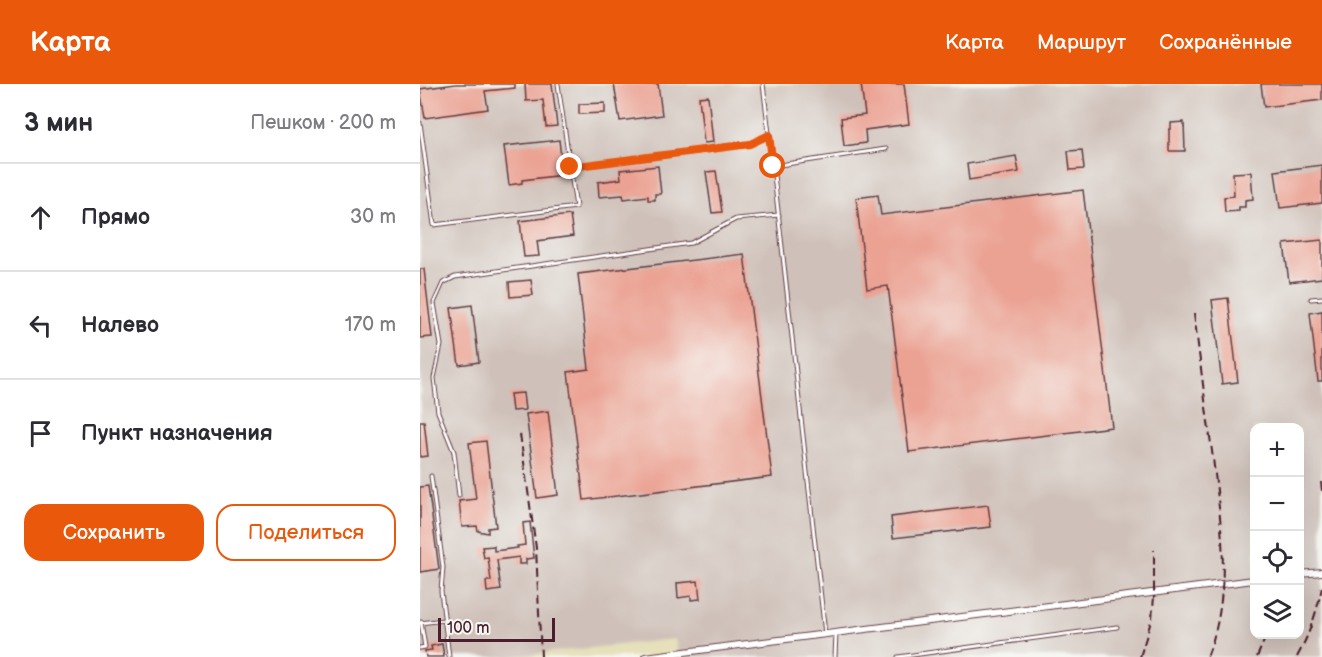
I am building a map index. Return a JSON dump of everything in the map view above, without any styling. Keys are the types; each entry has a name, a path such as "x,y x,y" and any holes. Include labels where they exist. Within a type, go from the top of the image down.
{"street":[{"path":"1304,574 1322,572"},
{"path":"645,657 1250,581"}],"lane":[{"path":"420,123 434,225 576,207 558,84"},
{"path":"762,84 779,215 825,635"},
{"path":"570,167 750,144 769,135"},
{"path":"773,166 886,149"},
{"path":"459,496 454,452 438,412 434,378 441,345 434,303 443,283 455,278 690,243 736,219 779,215"},
{"path":"1311,299 1322,298"},
{"path":"431,476 442,567 441,591 449,657"},
{"path":"420,648 425,647 421,623 444,620"},
{"path":"898,657 1117,627"},
{"path":"835,657 836,633"}],"shaded area":[{"path":"420,84 1322,84 1322,657 678,657 675,639 505,657 420,657"}],"building":[{"path":"456,84 515,84 515,88 485,91 488,109 425,118 420,89"},
{"path":"525,84 552,84 557,126 546,127 543,100 526,101"},
{"path":"614,84 658,84 662,115 620,121"},
{"path":"861,84 904,84 909,124 865,130 866,143 844,146 841,118 865,115"},
{"path":"1261,84 1322,84 1322,100 1264,107"},
{"path":"708,96 713,142 704,143 699,97"},
{"path":"605,103 605,113 579,114 579,104"},
{"path":"1184,122 1185,151 1169,151 1171,123"},
{"path":"559,140 563,175 522,180 522,183 509,185 504,146"},
{"path":"1082,150 1084,169 1070,170 1068,151"},
{"path":"1016,156 1019,172 969,180 967,164"},
{"path":"1322,165 1322,203 1280,208 1275,171"},
{"path":"658,166 661,194 655,194 655,200 648,200 648,196 624,199 623,195 599,197 598,182 621,179 620,170"},
{"path":"716,171 722,212 712,213 706,172"},
{"path":"1251,172 1253,199 1245,200 1245,207 1239,207 1239,211 1225,212 1224,197 1234,196 1233,173"},
{"path":"1083,190 1112,427 909,452 888,286 867,289 856,198 878,195 881,215"},
{"path":"570,215 573,236 537,241 539,256 524,257 520,221"},
{"path":"1322,240 1322,278 1289,282 1284,244"},
{"path":"744,254 772,477 584,500 568,372 589,369 578,274"},
{"path":"420,269 424,269 432,337 420,338"},
{"path":"531,280 533,295 510,297 509,282"},
{"path":"1228,298 1238,382 1222,384 1212,300"},
{"path":"472,305 479,362 459,365 451,308"},
{"path":"1322,311 1322,381 1318,381 1310,313"},
{"path":"523,393 525,410 512,411 510,394"},
{"path":"548,411 558,495 537,498 526,414"},
{"path":"420,421 424,421 428,456 420,457"},
{"path":"486,441 496,527 488,528 488,533 478,531 477,526 462,527 459,501 476,499 469,443"},
{"path":"428,486 439,569 420,572 420,487"},
{"path":"988,505 991,527 893,538 891,517"},
{"path":"530,522 534,558 526,559 526,564 519,564 519,557 497,560 501,590 487,592 486,581 491,581 488,557 484,558 482,547 494,546 494,551 525,545 523,523"},
{"path":"698,581 700,599 691,600 691,596 678,598 677,583"},
{"path":"442,644 444,657 426,657 425,651 432,650 431,646"}],"railway":[{"path":"1194,313 1219,508 1223,558 1220,608 1207,657"},
{"path":"520,434 536,548 541,657"},
{"path":"1321,482 1322,491"},
{"path":"1140,657 1152,618 1154,550"},
{"path":"1297,657 1312,623 1322,587"},
{"path":"1257,657 1265,639"}],"route":[{"path":"570,167 750,144 769,135 773,166"}]}
